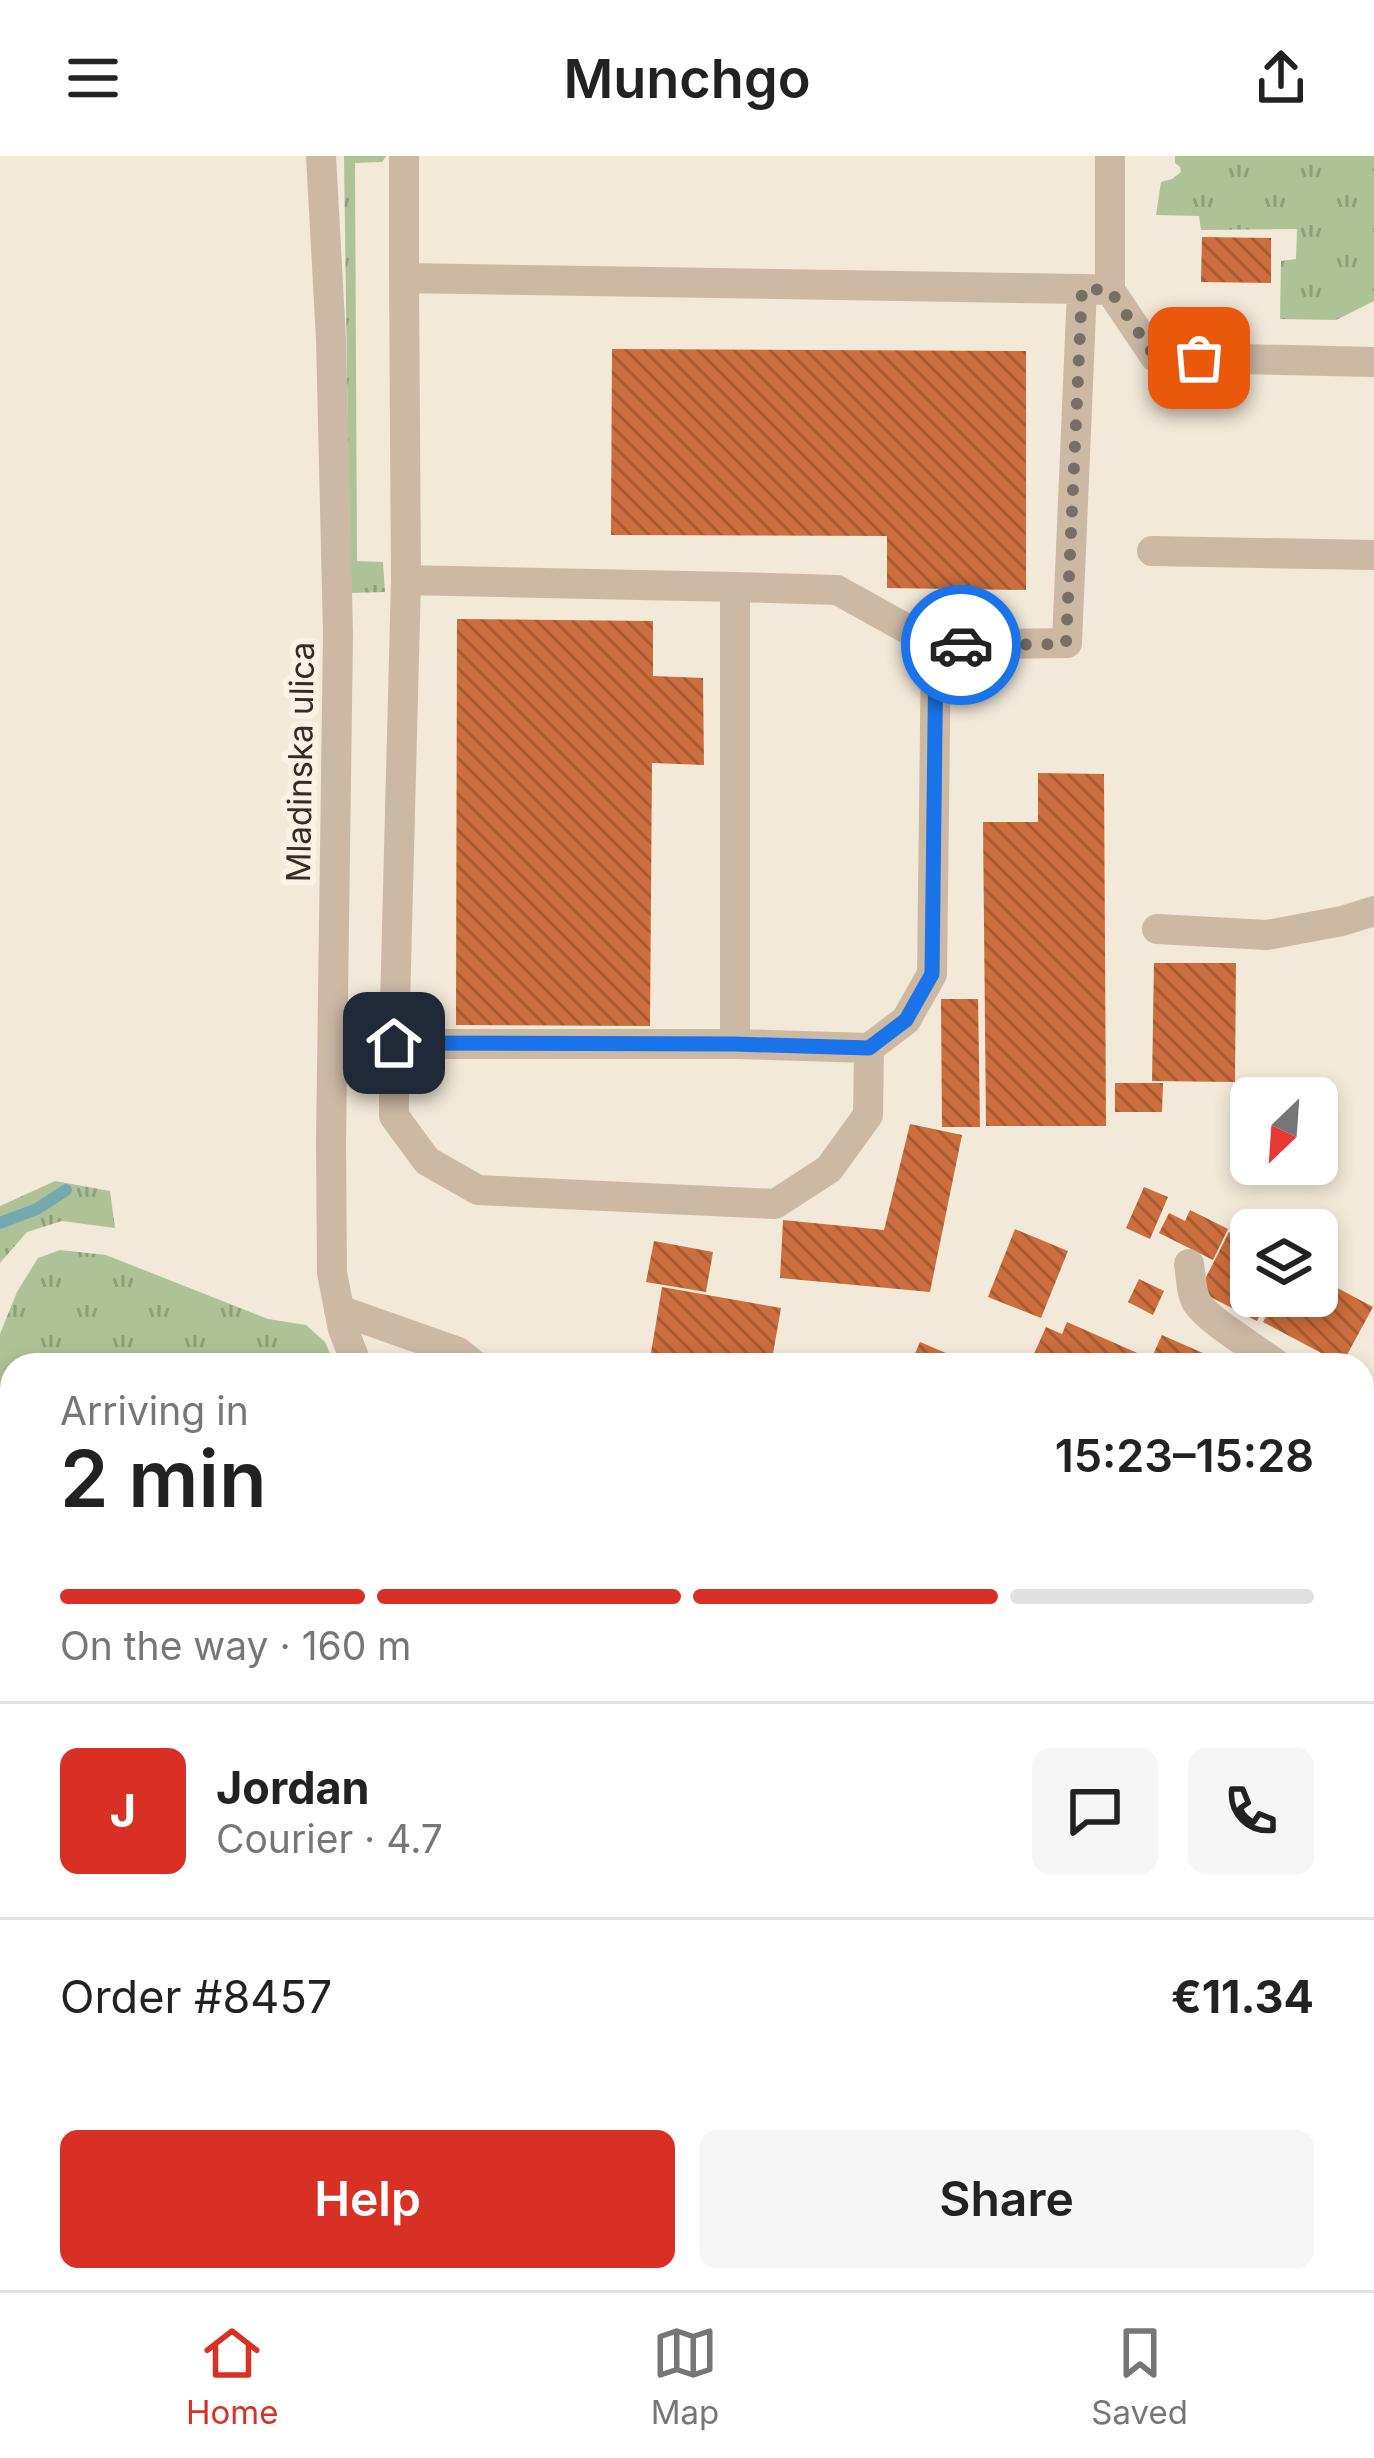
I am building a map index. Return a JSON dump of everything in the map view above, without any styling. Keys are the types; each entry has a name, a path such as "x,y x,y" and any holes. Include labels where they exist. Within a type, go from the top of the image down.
{"street":[{"name":"Mladinska ulica","path":"321,156 338,610 332,1274 353,1353"},
{"path":"404,156 406,580 394,1116 427,1161 478,1190 776,1204 829,1169 868,1114 869,1048"},
{"path":"406,580 837,590 936,645 1066,644 1111,156"},
{"path":"404,278 1096,289 1155,357 1374,362"},
{"path":"1152,551 1374,555"},
{"path":"734,1044 736,587"},
{"path":"394,1043 869,1048 906,1020 932,974 936,645"},
{"path":"1157,929 1267,935 1374,911"},
{"path":"1190,1264 1195,1300 1216,1322 1262,1353"},
{"path":"339,1310 459,1353"}],"green space":[{"path":"344,156 386,156 382,162 355,163 357,561 383,562 385,592 350,593"},
{"path":"1175,156 1374,156 1374,301 1336,320 1280,319 1281,261 1296,259 1297,229 1201,230 1199,216 1156,215 1161,182 1181,172"},
{"path":"55,1181 110,1191 115,1228 62,1221 27,1232 0,1263 0,1206"},
{"path":"60,1250 106,1255 268,1319 306,1325 330,1353 0,1353 0,1334 38,1258"}],"building":[{"path":"1202,237 1271,238 1271,283 1201,282"},
{"path":"612,349 1026,351 1026,590 887,588 887,536 611,535"},
{"path":"457,619 653,621 653,676 703,678 704,765 652,763 650,1026 456,1025"},
{"path":"1038,773 1104,774 1106,1126 986,1126 983,822 1038,822"},
{"path":"1154,963 1236,963 1235,1077 1230,1082 1152,1081"},
{"path":"941,999 978,999 980,1127 942,1127"},
{"path":"1115,1083 1163,1083 1162,1112 1115,1112"},
{"path":"910,1124 962,1135 930,1292 780,1278 783,1220 884,1230"},
{"path":"1144,1187 1168,1197 1150,1239 1126,1228"},
{"path":"1190,1210 1228,1229 1213,1260 1159,1233 1169,1213 1185,1221"},
{"path":"1015,1229 1068,1251 1041,1318 988,1297"},
{"path":"1229,1232 1230,1232 1230,1307 1199,1291"},
{"path":"654,1241 713,1252 706,1292 646,1282"},
{"path":"1139,1279 1164,1291 1153,1315 1128,1302"},
{"path":"662,1287 781,1308 773,1353 651,1353"},
{"path":"1338,1288 1373,1307 1348,1353 1321,1353 1263,1322 1266,1317 1338,1317"},
{"path":"1067,1322 1137,1353 1034,1353 1046,1327 1062,1334"},
{"path":"1162,1335 1203,1353 1154,1353"},
{"path":"920,1342 946,1353 915,1353"}],"waterway":[{"path":"0,1223 37,1209 66,1190"}],"way so far":[{"path":"961,645 1066,644 1082,289 1110,290 1155,357 1199,358"}],"route":[{"path":"394,1043 869,1048 906,1020 932,974 936,645 961,645"}]}
